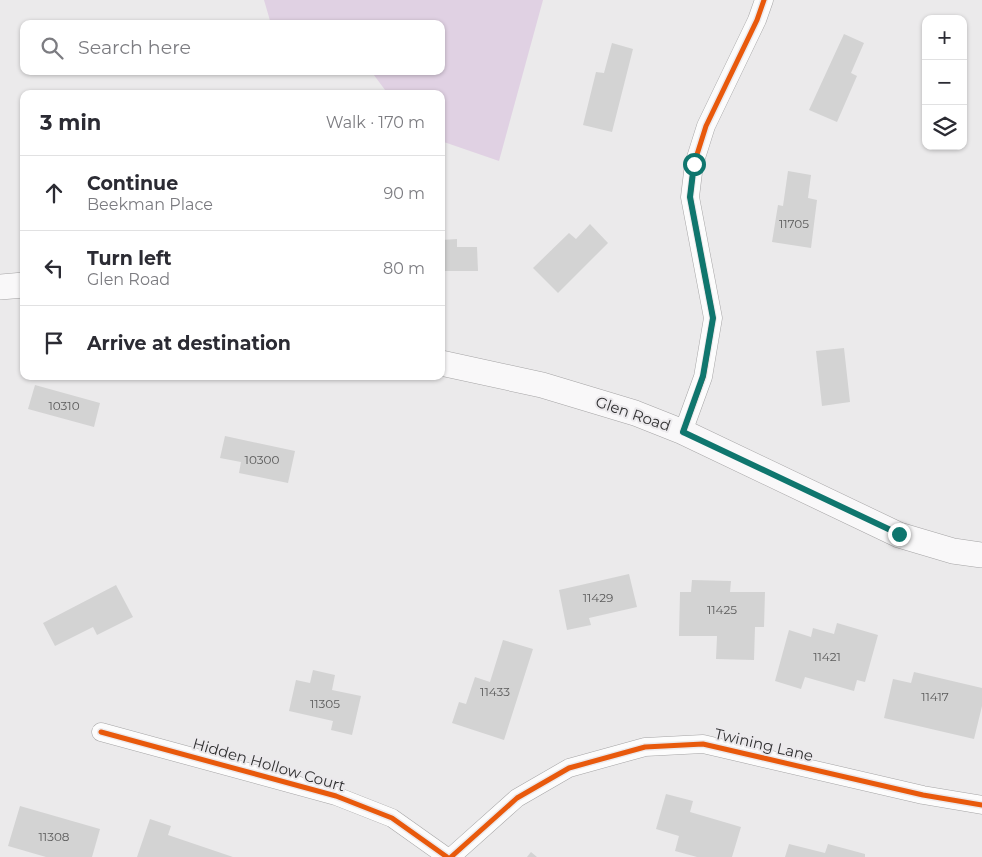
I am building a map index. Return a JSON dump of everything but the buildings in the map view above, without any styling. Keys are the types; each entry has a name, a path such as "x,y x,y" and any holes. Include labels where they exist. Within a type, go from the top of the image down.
{"main road":[{"path":"0,287 20,285"},
{"name":"Glen Road","path":"445,364 542,386 635,413 683,432 899,534 953,551 982,555"}],"street":[{"path":"683,432 703,376 713,318 690,197 694,164 706,126 757,20 764,0"},
{"name":"Hidden Hollow Court","path":"101,732 336,796 392,818 447,857"},
{"name":"Twining Lane","path":"451,857 516,798 569,768 645,747 703,744 923,795 982,805"}],"shaded area":[{"path":"264,0 543,0 499,161 445,142 445,90 385,90 374,75 445,75 445,20 270,20"}],"cycle path":[{"path":"683,432 703,377 713,318 690,197 694,164 706,126 757,20 764,0"},
{"path":"101,732 336,796 392,818 447,857"},
{"path":"451,857 517,798 569,768 645,747 703,744 923,795 982,805"}],"route":[{"path":"694,164 690,197 713,318 703,376 683,432 899,534"}]}
